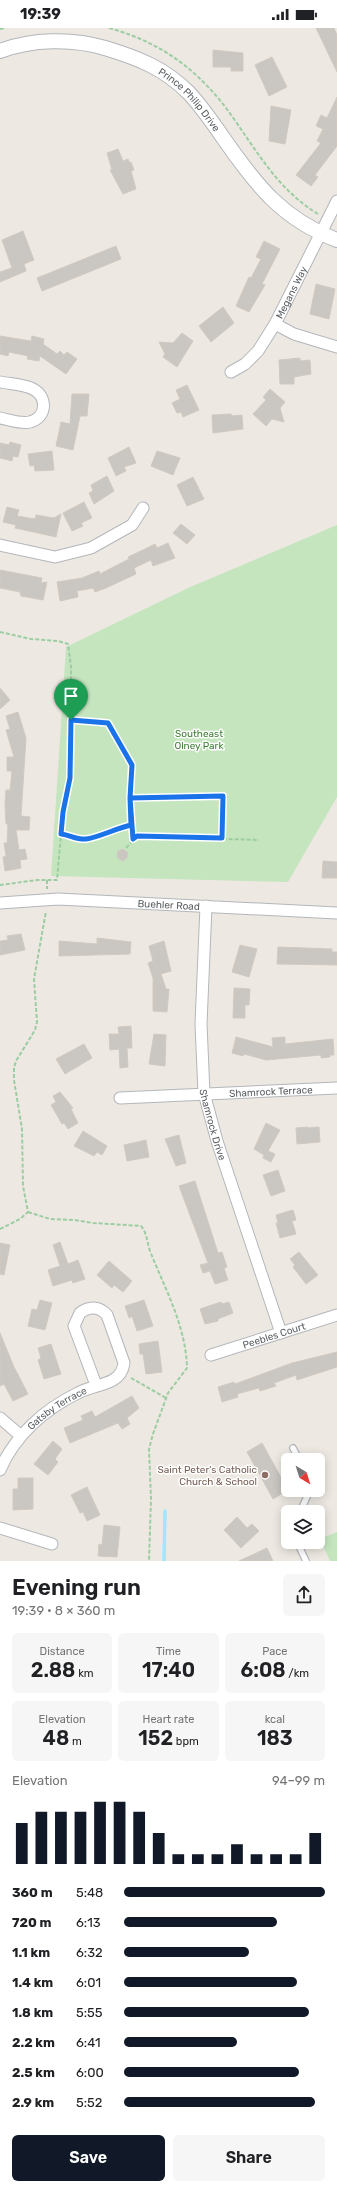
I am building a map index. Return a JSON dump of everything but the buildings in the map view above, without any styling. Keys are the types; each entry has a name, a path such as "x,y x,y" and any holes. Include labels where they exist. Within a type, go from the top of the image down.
{"street":[{"name":"Prince Philip Drive","path":"0,51 26,44 68,42 91,44 141,59 168,76 189,93 205,111 250,177 271,200 297,220 320,233 337,240"},
{"name":"Megans Way","path":"231,372 245,364 258,351 275,324 337,201"},
{"path":"275,324 294,334 337,347"},
{"path":"0,382 35,390 43,399 44,408 37,418 30,422 22,423 0,418"},
{"path":"0,545 55,557 91,548 132,525 142,508"},
{"name":"Buehler Road","path":"0,903 48,899 337,913"},
{"name":"Shamrock Drive","path":"206,906 201,1024 204,1093 217,1141 281,1333"},
{"name":"Shamrock Terrace","path":"120,1098 204,1093 221,1095 337,1088"},
{"name":"Gatsby Terrace","path":"0,1470 21,1436 57,1404 96,1385 112,1381 121,1373 124,1363 107,1315 102,1309 94,1307 85,1309 80,1313 74,1326 96,1385"},
{"name":"Peebles Court","path":"210,1355 337,1315"},
{"name":"Gatsby Terrace","path":"0,1418 21,1436"},
{"path":"0,1528 52,1544"}],"lane":[{"path":"293,1448 296,1453"},
{"path":"300,1549 306,1561"}],"path":[{"path":"0,29 5,28"},
{"path":"109,28 132,34 154,44 189,68 214,92 270,171 285,188 318,214 329,218"},
{"path":"0,632 31,639 58,641 68,644 71,667 70,778 63,812 57,880 0,885"},
{"path":"71,720 108,723 132,765 130,798 133,839"},
{"path":"130,798 223,796 222,838"},
{"path":"61,834 71,835 80,839 88,839 115,828 131,825"},
{"path":"126,848 137,836 258,840"},
{"path":"28,1212 23,1186 22,1129 14,1080 14,1068 16,1061 35,1030 37,1022 34,980 48,899 47,880"},
{"path":"0,1229 20,1219 28,1212"},
{"path":"28,1212 50,1219 119,1225 136,1224 145,1231 150,1251 175,1309 187,1359 187,1368 166,1398 149,1449 151,1500 148,1561"},
{"path":"121,1373 166,1398"}],"green space":[{"name":"Southeast Olney Park","path":"337,525 337,797 288,882 51,876 66,647 188,588"},
{"path":"337,1532 337,1561 330,1561 325,1549 325,1537"}],"waterway":[{"path":"164,1561 165,1511"}],"place":[{"name":"Saint Peter's Catholic Church & School","path":"265,1475"}],"route":[{"path":"71,720 71,767 63,812 61,834 71,835 80,839 88,839 115,828 131,825 130,798 164,796 223,796 222,838 137,836 133,839 130,798 132,765 108,723 101,721 71,720"}]}
